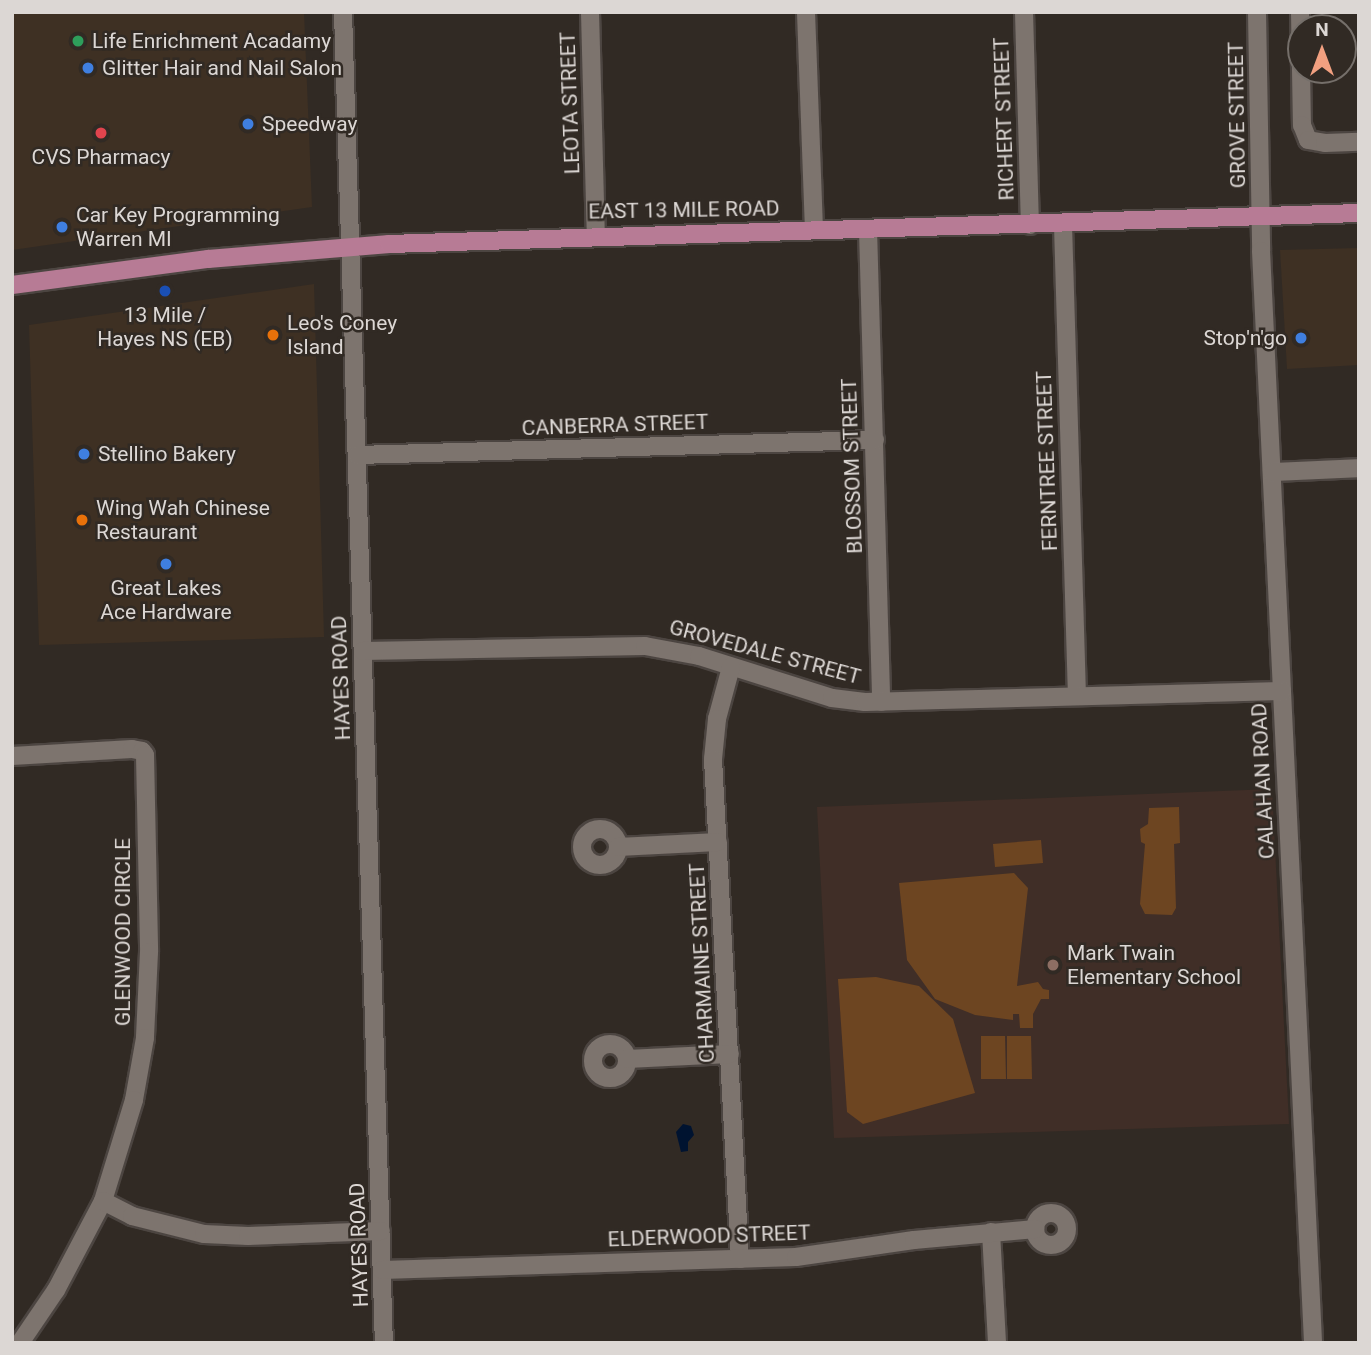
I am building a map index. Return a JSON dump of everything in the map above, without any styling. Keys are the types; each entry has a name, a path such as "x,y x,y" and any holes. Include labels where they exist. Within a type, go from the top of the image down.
{"main road":[{"name":"EAST 13 MILE ROAD","path":"12,285 168,264 350,246 596,235 1063,225 1359,213"}],"street":[{"name":"HAYES ROAD","path":"343,12 384,1343"},
{"name":"LEOTA STREET","path":"590,12 596,235"},
{"path":"806,12 814,230"},
{"name":"RICHERT STREET","path":"1024,12 1030,225"},
{"name":"GROVE STREET","path":"1257,12 1261,216"},
{"path":"1301,84 1302,125 1308,139 1325,144 1359,142"},
{"name":"CALAHAN ROAD","path":"1261,216 1313,1343"},
{"name":"FERNTREE STREET","path":"1063,225 1077,696"},
{"name":"BLOSSOM STREET","path":"868,229 881,702"},
{"name":"CANBERRA STREET","path":"357,455 875,440"},
{"path":"1272,472 1359,468"},
{"name":"GROVEDALE STREET","path":"363,651 627,645 674,650 832,698 881,702 1282,691"},
{"name":"CHARMAINE STREET","path":"731,667 713,744 740,1259"},
{"name":"GLENWOOD CIRCLE","path":"12,756 132,749 142,751 145,755 149,952 145,1038 134,1100 103,1201 62,1278 20,1343"},
{"path":"618,847 718,842"},
{"path":"627,1059 730,1054"},
{"path":"103,1201 142,1219 205,1234 248,1236 381,1231"},
{"name":"ELDERWOOD STREET","path":"382,1270 796,1257 991,1232 1036,1229"},
{"path":"991,1232 997,1343"}],"shaded area":[{"path":"12,12 304,12 312,207 12,250"},
{"path":"1359,248 1359,365 1287,369 1280,250"},
{"path":"314,284 324,637 39,645 29,325"},
{"name":"Mark Twain Elementary School","path":"1272,789 1289,1124 834,1138 817,807"},
{"path":"1179,807 1180,843 1174,844 1176,908 1172,915 1145,914 1140,904 1145,844 1141,842 1140,829 1148,824 1149,808"},
{"path":"1041,840 1043,863 995,867 993,844"},
{"path":"1014,873 1028,888 1017,986 1038,982 1043,989 1049,990 1049,999 1041,999 1033,1014 1033,1028 1020,1028 1019,1014 1013,1014 1013,1020 975,1015 935,999 907,960 899,883"},
{"path":"876,977 919,986 953,1019 975,1093 863,1124 847,1112 838,979"},
{"path":"981,1036 1005,1036 1006,1079 981,1079"},
{"path":"1007,1036 1031,1036 1032,1079 1007,1079"}],"water":[{"path":"683,1124 691,1126 694,1135 688,1142 688,1151 681,1152 676,1132"}],"place":[{"name":"Life Enrichment Acadamy","path":"78,41"},
{"name":"Glitter Hair and Nail Salon","path":"88,68"},
{"name":"Speedway","path":"248,124"},
{"name":"CVS Pharmacy","path":"101,133"},
{"name":"Car Key Programming Warren MI","path":"62,227"},
{"name":"13 Mile / Hayes NS (EB)","path":"165,291"},
{"name":"Leo's Coney Island","path":"273,335"},
{"name":"Stop'n'go","path":"1301,338"},
{"name":"Stellino Bakery","path":"84,454"},
{"name":"Wing Wah Chinese Restaurant","path":"82,520"},
{"name":"Great Lakes Ace Hardware","path":"166,564"},
{"name":"Mark Twain Elementary School","path":"1053,965"}]}
